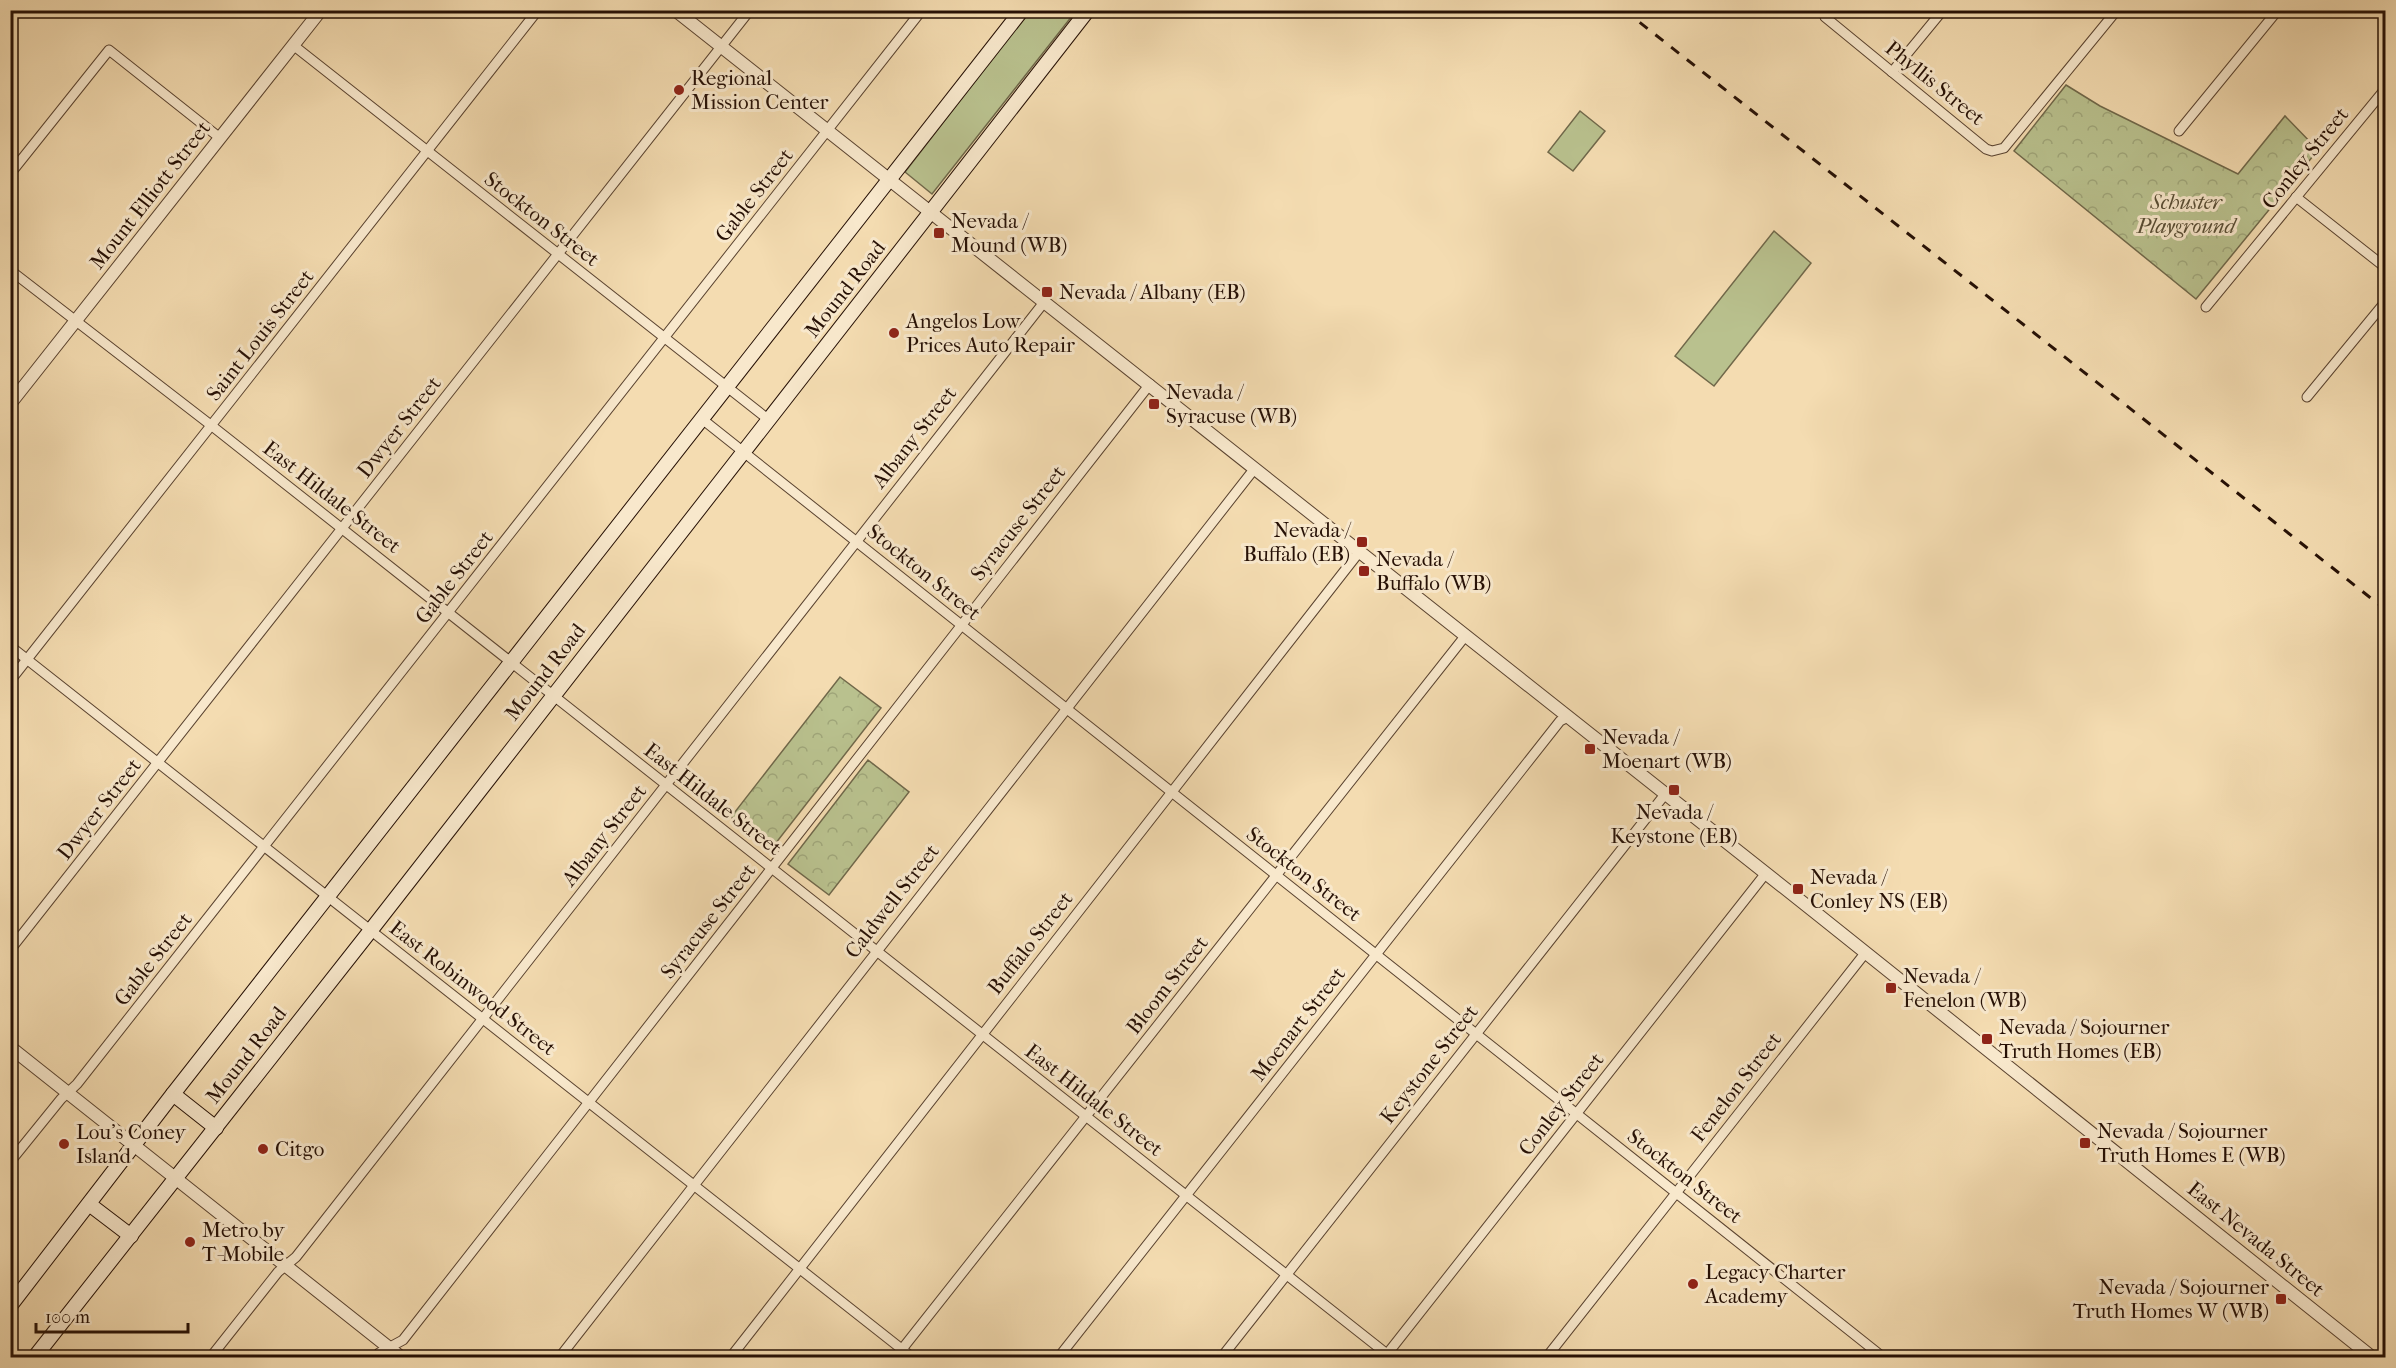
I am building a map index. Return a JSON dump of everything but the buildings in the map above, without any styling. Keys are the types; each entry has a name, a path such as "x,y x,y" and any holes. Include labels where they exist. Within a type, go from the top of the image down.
{"main road":[{"name":"Mound Road","path":"10,1306 173,1094 1022,10"},
{"name":"Mound Road","path":"34,1358 371,930 1088,10"},
{"path":"173,1094 216,1128"},
{"path":"89,1204 131,1236"}],"street":[{"name":"Mount Elliott Street","path":"10,404 321,10"},
{"name":"Saint Louis Street","path":"10,681 538,10"},
{"name":"East Nevada Street","path":"675,10 1666,793 2373,1358"},
{"name":"Dwyer Street","path":"10,950 750,10"},
{"name":"Gable Street","path":"10,1162 68,1093 264,846 922,10"},
{"path":"1892,72 1942,10"},
{"name":"Phyllis Street","path":"1825,17 1986,149 1996,151 2004,148 2117,10"},
{"path":"2179,131 2278,10"},
{"name":"Stockton Street","path":"293,45 769,420"},
{"path":"10,174 109,50 220,138"},
{"name":"Conley Street","path":"2206,307 2385,88"},
{"path":"2296,197 2385,268"},
{"name":"East Hildale Street","path":"10,270 554,695 1387,1356"},
{"name":"Albany Street","path":"210,1358 278,1272 296,1257 1045,301"},
{"path":"2307,396 2385,301"},
{"name":"Syracuse Street","path":"375,1358 403,1340 1150,384"},
{"name":"Stockton Street","path":"702,419 1880,1356"},
{"name":"Caldwell Street","path":"559,1358 1255,468"},
{"name":"Buffalo Street","path":"730,1358 1360,551"},
{"name":"Bloom Street","path":"896,1358 1466,635"},
{"name":"East Robinwood Street","path":"10,646 913,1358"},
{"name":"Moenart Street","path":"1058,1358 1560,721 1568,717"},
{"name":"Keystone Street","path":"1221,1358 1666,793"},
{"name":"Conley Street","path":"1387,1356 1766,873"},
{"name":"Fenelon Street","path":"1546,1358 1866,952"},
{"path":"10,1047 402,1358"}],"green space":[{"path":"1029,11 1076,11 932,194 905,172"},
{"name":"Schuster Playground","path":"2066,85 2100,106 2238,174 2285,116 2318,150 2196,299 2014,151"},
{"path":"1580,111 1605,131 1573,171 1548,152"},
{"path":"1774,231 1811,263 1714,386 1675,356"},
{"path":"840,677 881,708 772,848 731,817"},
{"path":"868,760 909,792 829,895 788,864"}],"railway":[{"path":"1624,10 2386,610"}],"place":[{"name":"Regional Mission Center","path":"679,90"},
{"name":"Nevada / Mound (WB)","path":"939,233"},
{"name":"Nevada / Albany (EB)","path":"1047,292"},
{"name":"Angelos Low Prices Auto Repair","path":"894,333"},
{"name":"Nevada / Syracuse (WB)","path":"1154,404"},
{"name":"Nevada / Buffalo (EB)","path":"1362,542"},
{"name":"Nevada / Buffalo (WB)","path":"1364,571"},
{"name":"Nevada / Moenart (WB)","path":"1590,749"},
{"name":"Nevada / Keystone (EB)","path":"1674,790"},
{"name":"Nevada / Conley NS (EB)","path":"1798,889"},
{"name":"Nevada / Fenelon (WB)","path":"1891,988"},
{"name":"Nevada / Sojourner Truth Homes (EB)","path":"1987,1039"},
{"name":"Nevada / Sojourner Truth Homes E (WB)","path":"2085,1143"},
{"name":"Lou's Coney Island","path":"64,1144"},
{"name":"Citgo","path":"263,1149"},
{"name":"Metro by T-Mobile","path":"190,1242"},
{"name":"Legacy Charter Academy","path":"1693,1284"},
{"name":"Nevada / Sojourner Truth Homes W (WB)","path":"2281,1299"}]}
